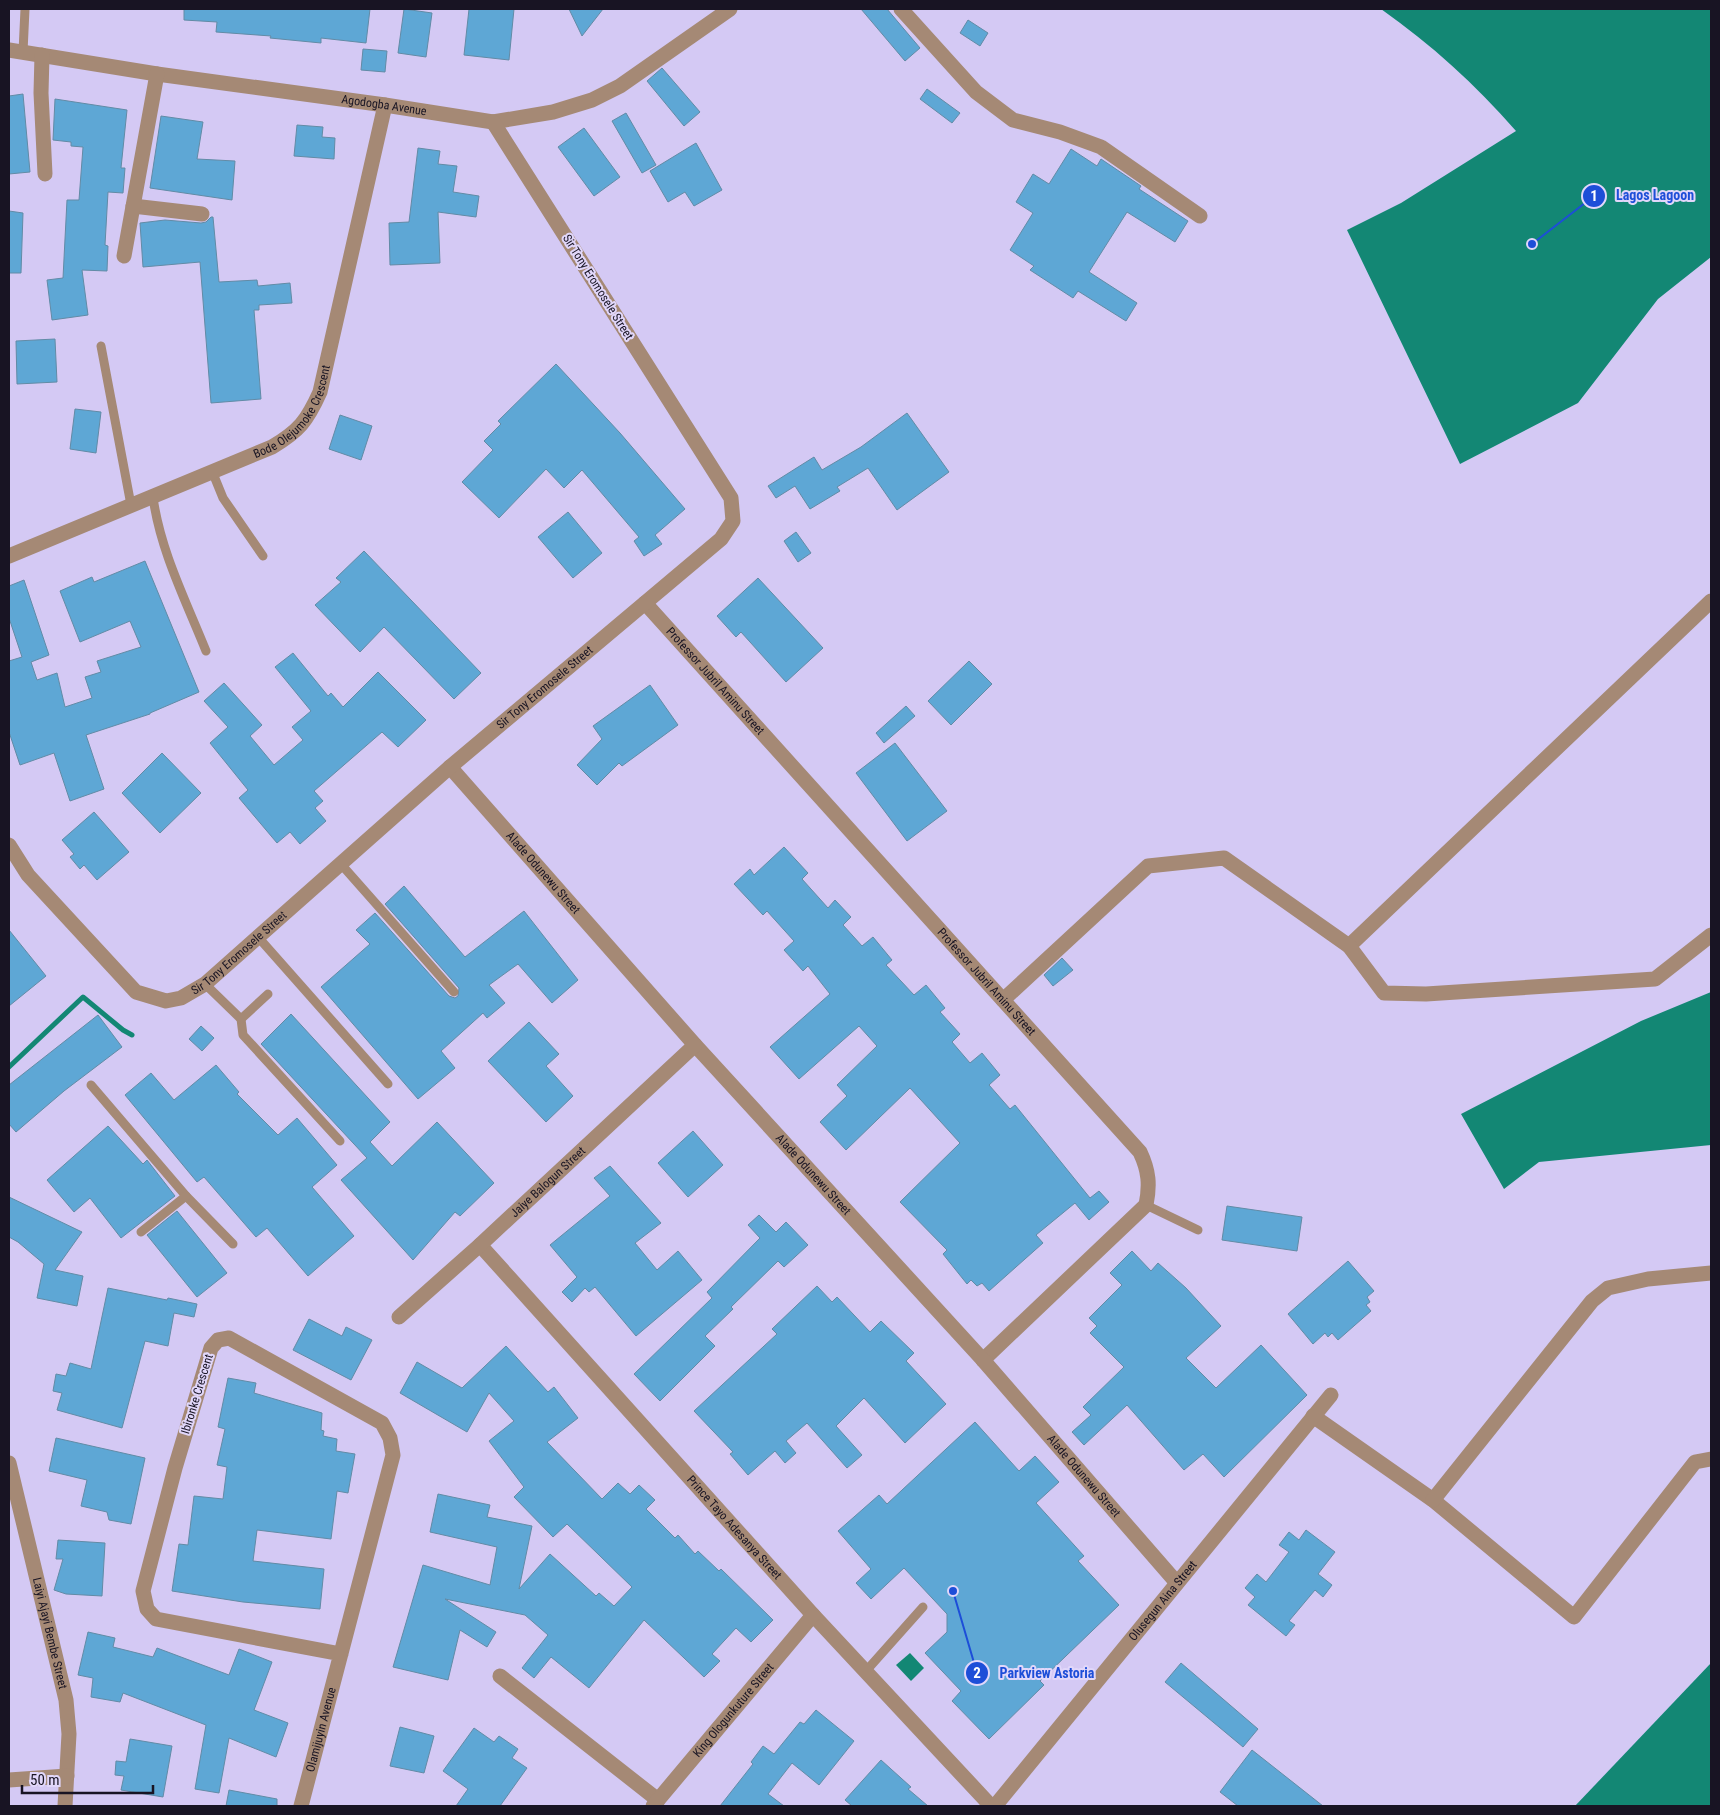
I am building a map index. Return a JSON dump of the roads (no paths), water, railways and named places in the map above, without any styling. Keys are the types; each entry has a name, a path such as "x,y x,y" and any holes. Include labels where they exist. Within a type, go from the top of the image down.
{"street":[{"name":"Agodogba Avenue","path":"16,51 157,74 385,105 493,122 553,112 592,100 620,86 730,9"},
{"path":"901,9 976,92 1013,120 1060,132 1101,147 1200,216"},
{"path":"42,55 41,93 45,174"},
{"path":"124,256 157,74"},
{"name":"Bode Olejumoke Crescent","path":"9,556 272,447 294,434 309,417 320,392 385,105"},
{"name":"Sir Tony Eromosele Street","path":"9,845 28,875 136,992 166,1001 180,998 204,984 450,767 721,539 733,521 731,498 493,122"},
{"path":"133,206 202,214"},
{"path":"1349,946 1711,601"},
{"name":"Professor Jubril Aminu Street","path":"645,603 1140,1152 1147,1167 1150,1186 1146,1205"},
{"name":"Alade Odunewu Street","path":"450,767 695,1045 983,1360 1177,1583"},
{"path":"1003,1000 1148,866 1224,858 1349,946 1384,993 1426,994 1655,979 1711,935"},
{"name":"Jaiye Balogun Street","path":"399,1317 480,1245 695,1045"},
{"path":"983,1360 1146,1205"},
{"name":"Prince Tayo Adesanya Street","path":"480,1245 813,1615 993,1806"},
{"path":"1433,1500 1592,1301 1608,1288 1648,1278 1711,1273"},
{"name":"Ibironke Crescent","path":"229,1338 382,1423 390,1438 393,1454 341,1654 156,1619 147,1609 143,1591 172,1478 211,1348 218,1340 229,1338"},
{"name":"Olusegun Aina Street","path":"993,1806 1331,1395"},
{"path":"1313,1416 1433,1500 1574,1617 1695,1462 1711,1459"},
{"name":"Laiyi Ajayi Bembe Street","path":"9,1463 66,1700 69,1734 65,1806"},
{"name":"King Ologunkuture Street","path":"655,1803 813,1615"},
{"name":"Olamijuyin Avenue","path":"301,1806 341,1654"},
{"path":"500,1676 655,1803"},
{"path":"9,1780 67,1776"}],"lane":[{"path":"16,51 25,9"},
{"path":"101,346 131,505"},
{"path":"212,471 223,498 263,556"},
{"path":"153,497 156,518 167,554 206,651"},
{"path":"340,863 454,992"},
{"path":"258,937 388,1084"},
{"path":"204,984 241,1020 243,1036 340,1141"},
{"path":"241,1020 268,994"},
{"path":"91,1085 186,1196 233,1244"},
{"path":"141,1232 186,1196"},
{"path":"1146,1205 1198,1230"},
{"path":"866,1671 923,1607"}],"waterway":[{"path":"9,1067 83,997 123,1030 132,1035"}],"place":[{"name":"Lagos Lagoon","path":"1532,244"},
{"name":"Parkview Astoria","path":"953,1591"}]}
